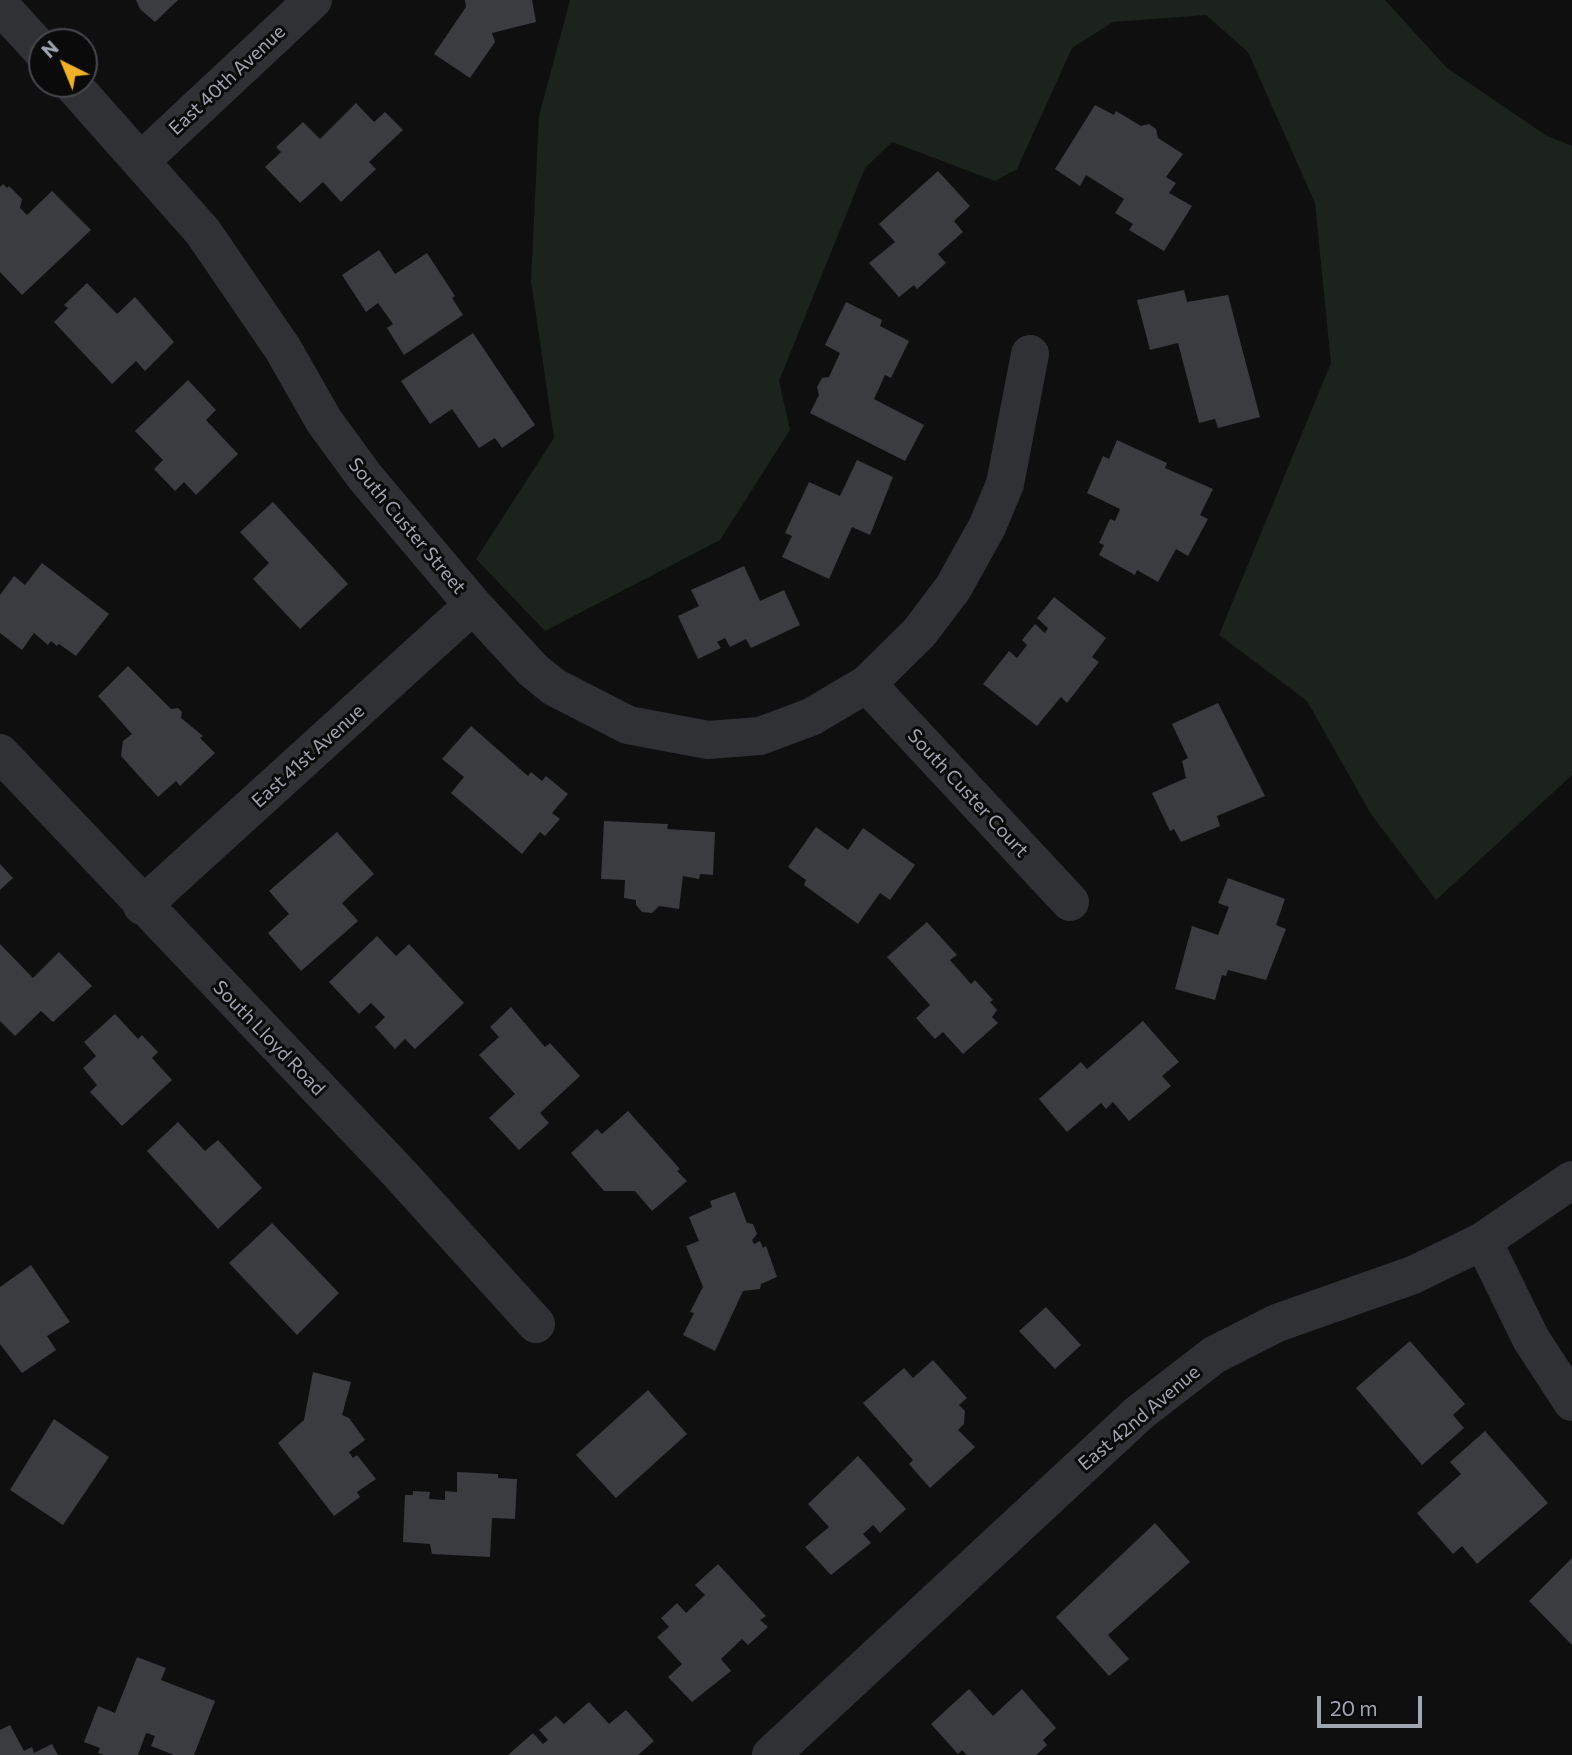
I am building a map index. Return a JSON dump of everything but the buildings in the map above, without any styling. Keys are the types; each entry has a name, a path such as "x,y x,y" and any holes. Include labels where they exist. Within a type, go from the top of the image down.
{"street":[{"name":"East 40th Avenue","path":"142,160 313,0"},
{"path":"0,5 28,36"},
{"name":"South Custer Street","path":"85,98 203,232 283,349 324,421 365,477 473,606 533,670 554,687 608,717 660,733 708,740 760,736 811,717 867,684 919,633 953,588 988,527 1005,484 1030,354"},
{"name":"East 41st Avenue","path":"142,906 473,606"},
{"name":"South Custer Court","path":"867,684 1070,902"},
{"name":"South Lloyd Road","path":"0,754 400,1174 536,1324"},
{"name":"East 42nd Avenue","path":"771,1755 1139,1413 1214,1355 1278,1323 1413,1275 1483,1241 1572,1180"},
{"path":"1483,1241 1531,1339 1572,1402"}],"shaded area":[{"path":"570,0 1385,0 1447,68 1547,136 1572,146 1572,775 1436,900 1371,814 1307,701 1219,635 1331,363 1315,203 1248,52 1206,15 1113,22 1072,48 1017,169 995,181 892,142 865,168 779,381 790,430 720,540 545,631 476,559 554,438 531,281 539,116"}]}
